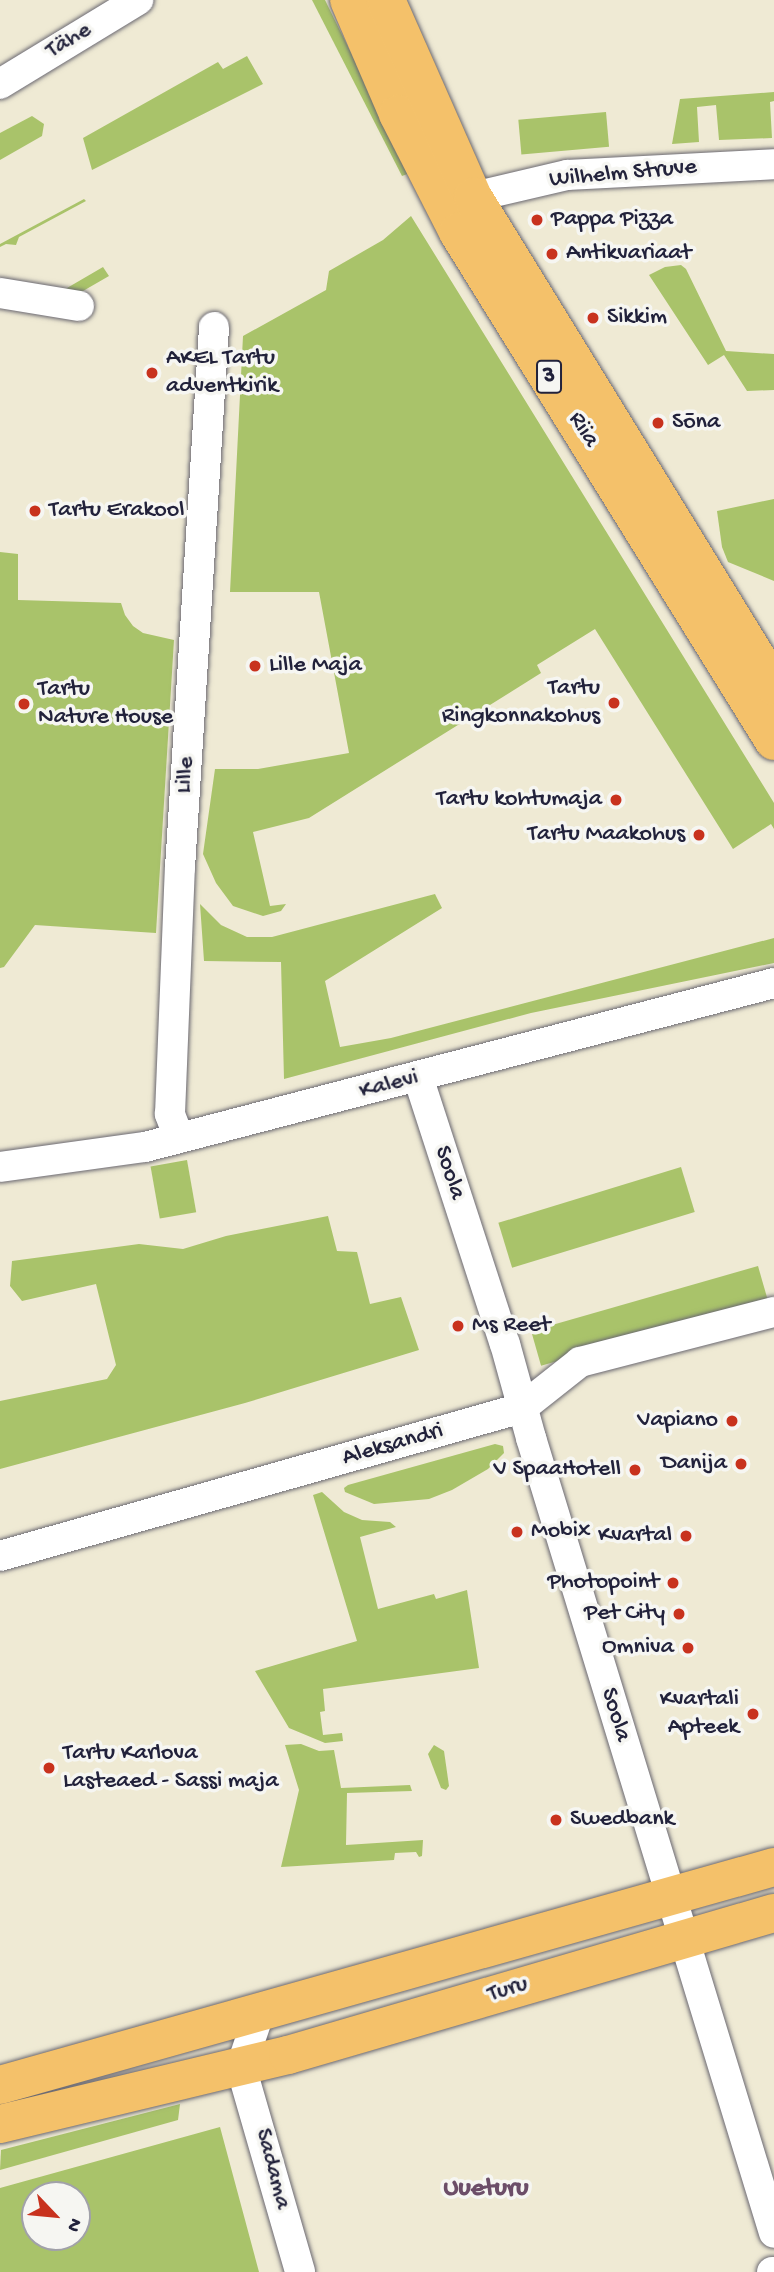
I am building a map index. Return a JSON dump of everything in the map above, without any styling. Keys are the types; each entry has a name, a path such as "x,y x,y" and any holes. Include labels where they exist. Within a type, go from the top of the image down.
{"main road":[{"name":"Riia","path":"349,0 398,114 458,232 774,741"},
{"name":"Riia","path":"386,0 473,197 774,686"},
{"name":"Turu","path":"0,2085 774,1867"},
{"name":"Turu","path":"0,2124 241,2067 774,1913"}],"street":[{"name":"Tähe","path":"0,84 138,0"},
{"name":"Wilhelm Struve","path":"473,197 567,174 774,164"},
{"path":"0,293 79,306"},
{"name":"Lille","path":"179,1138 170,1114 180,868 214,327"},
{"name":"Kalevi","path":"0,1167 145,1147 774,983"},
{"name":"Soola","path":"418,1077 523,1408 774,2233"},
{"name":"Aleksandri","path":"0,1556 523,1408 580,1362 774,1312"},
{"path":"241,2067 259,2014"},
{"name":"Sadama","path":"241,2067 300,2272"}],"green space":[{"path":"312,0 325,0 410,173 402,176"},
{"path":"247,56 263,84 92,170 83,138 218,62 223,69"},
{"path":"774,92 774,101 770,102 772,138 719,140 716,105 697,107 699,142 672,144 680,99"},
{"path":"606,112 609,147 521,155 518,120"},
{"path":"32,116 44,124 42,136 0,160 0,133"},
{"path":"84,199 86,201 19,237 16,245 6,244 0,247 0,244"},
{"path":"411,216 774,803 774,829 771,824 733,849 595,629 537,665 541,673 309,818 253,832 270,906 286,904 281,911 263,916 233,906 216,883 203,854 215,769 258,769 349,753 319,592 230,592 243,336 326,290 329,271 383,240"},
{"path":"681,265 686,269 726,351 774,354 774,390 747,391 724,355 708,365 649,275 665,267"},
{"path":"103,267 109,276 83,291 82,298 55,295"},
{"path":"774,499 774,581 728,562 722,547 717,511"},
{"path":"0,552 18,554 18,600 121,603 133,626 143,633 174,640 156,933 35,925 4,967 0,968"},
{"path":"435,894 442,908 325,981 340,1047 391,1038 774,938 774,963 531,1013 284,1079 281,962 204,961 200,904 221,925 247,937 272,937"},
{"path":"187,1160 196,1212 160,1219 151,1166"},
{"path":"681,1167 695,1212 512,1268 498,1223"},
{"path":"328,1216 337,1251 357,1252 370,1304 401,1297 419,1350 245,1403 0,1469 0,1401 107,1379 116,1365 96,1284 22,1301 10,1286 12,1261 139,1244 183,1249 226,1236"},
{"path":"758,1266 768,1301 541,1366 531,1331"},
{"path":"495,1444 503,1446 504,1453 488,1469 452,1490 429,1499 374,1504 345,1492 344,1488 348,1485"},
{"path":"322,1492 344,1512 362,1520 390,1522 396,1527 360,1537 378,1609 434,1594 436,1599 467,1590 479,1668 323,1689 325,1711 320,1712 323,1735 342,1733 343,1741 325,1743 289,1728 255,1671 357,1641 313,1495"},
{"path":"301,1744 319,1751 334,1750 341,1788 410,1785 412,1791 347,1793 346,1845 423,1840 422,1856 419,1857 416,1852 395,1853 394,1860 281,1867 299,1790 285,1745"},
{"path":"434,1745 444,1751 449,1786 446,1790 441,1788 428,1754"},
{"path":"180,2104 178,2120 0,2170 1,2150"},
{"path":"220,2127 259,2272 0,2272 0,2188 21,2182 21,2251 91,2251 91,2181 25,2181"}],"place":[{"name":"Pappa Pizza","path":"537,220"},
{"name":"Antikvariaat","path":"552,254"},
{"name":"Sikkim","path":"593,318"},
{"name":"AKEL Tartu adventkirik","path":"152,373"},
{"name":"Sõna","path":"658,423"},
{"name":"Tartu Erakool","path":"35,511"},
{"name":"Lille Maja","path":"255,666"},
{"name":"Tartu Ringkonnakohus","path":"614,703"},
{"name":"Tartu Nature House","path":"24,704"},
{"name":"Tartu kohtumaja","path":"616,800"},
{"name":"Tartu Maakohus","path":"699,835"},
{"name":"Ms Reet","path":"458,1326"},
{"name":"Vapiano","path":"732,1421"},
{"name":"Danija","path":"741,1464"},
{"name":"V SpaaHotell","path":"635,1470"},
{"name":"Mobix","path":"517,1532"},
{"name":"Kvartal","path":"686,1536"},
{"name":"Photopoint","path":"673,1583"},
{"name":"Pet City","path":"679,1614"},
{"name":"Omniva","path":"688,1648"},
{"name":"Kvartali Apteek","path":"753,1714"},
{"name":"Tartu Karlova Lasteaed - Sassi maja","path":"49,1768"},
{"name":"Swedbank","path":"556,1820"}],"district":[{"name":"Uueturu","path":"486,2190"}]}
